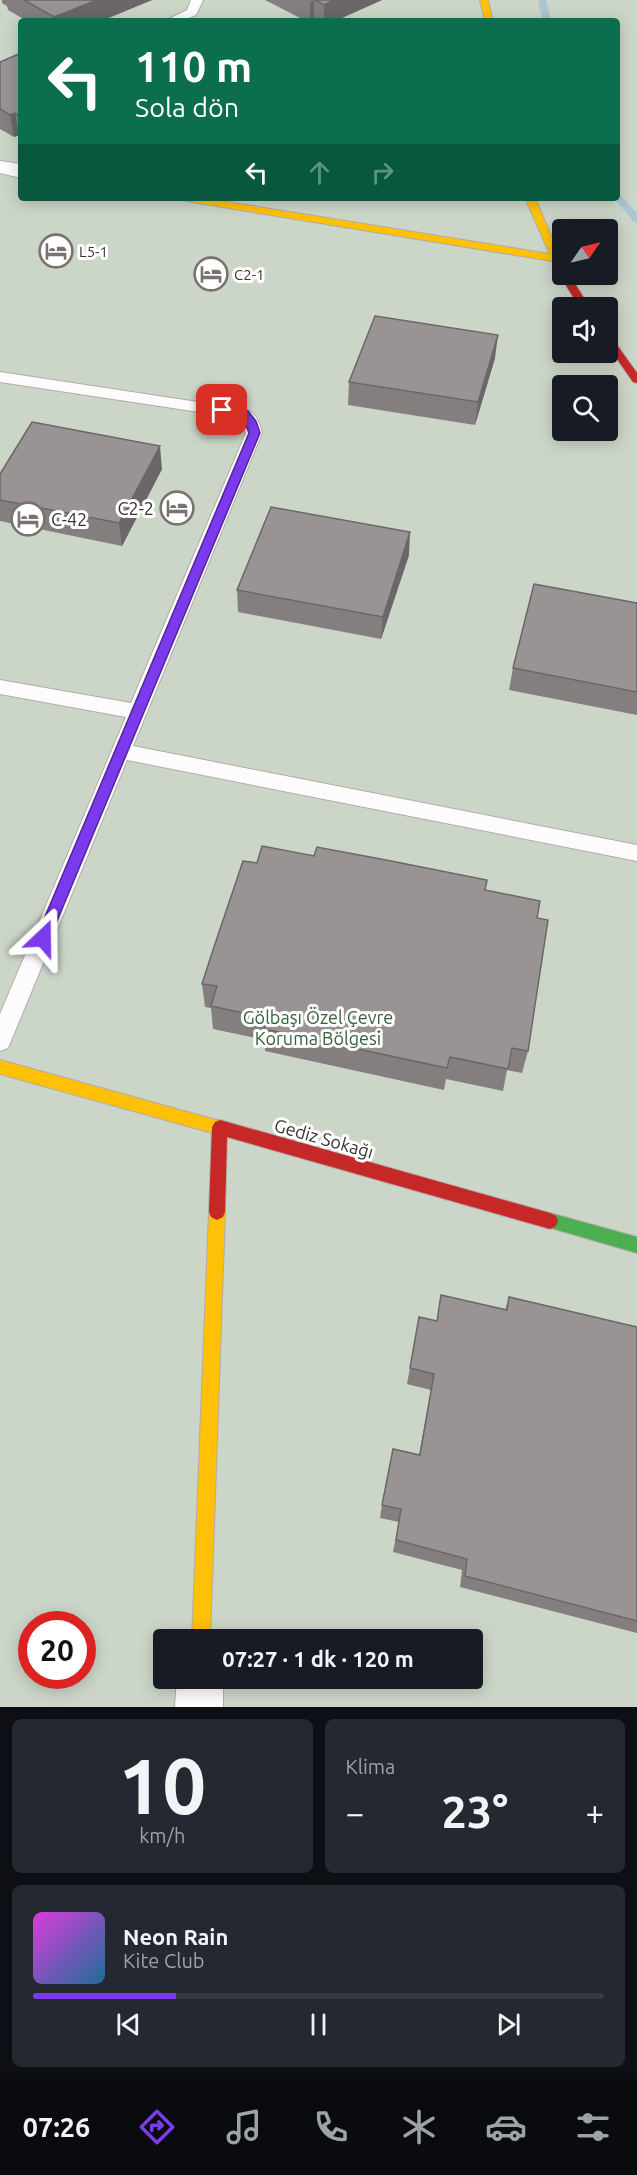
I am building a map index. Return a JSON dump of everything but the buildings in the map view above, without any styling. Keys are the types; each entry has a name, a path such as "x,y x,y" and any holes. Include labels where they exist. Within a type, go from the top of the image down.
{"street":[{"path":"484,0 488,18"},
{"path":"0,167 18,170"},
{"path":"204,201 552,258"},
{"path":"531,201 552,253"},
{"path":"618,354 637,380"},
{"name":"Gediz Sokağı","path":"0,1067 637,1245"},
{"path":"201,1629 220,1127"},
{"path":"199,1707 200,1689"}],"lane":[{"path":"178,18 192,12 197,0"},
{"path":"0,377 244,414 250,421 254,433 0,1041"},
{"path":"0,687 138,712"},
{"path":"121,751 637,853"}],"green space":[{"name":"Gölbaşı Özel Çevre Koruma Bölgesi","path":"0,0 637,0 637,1707 0,1707"}],"waterway":[{"path":"542,0 546,18"},
{"path":"620,199 637,219"}],"traffic: fast":[{"path":"550,1221 637,1245"}],"traffic: slow":[{"path":"484,0 488,18"},
{"path":"204,201 552,258"},
{"path":"531,201 552,249"},
{"path":"0,1067 227,1130"},
{"path":"201,1629 217,1212"}],"traffic: jam":[{"path":"571,285 578,297"},
{"path":"618,354 637,380"},
{"path":"217,1212 220,1127"},
{"path":"227,1130 550,1221"}],"place":[{"name":"L5-1","path":"56,251"},
{"name":"C2-1","path":"211,274"},
{"name":"C2-2","path":"177,508"},
{"name":"C-42","path":"28,519"}],"route":[{"path":"43,938 254,433 250,421 244,414 222,410"}]}
